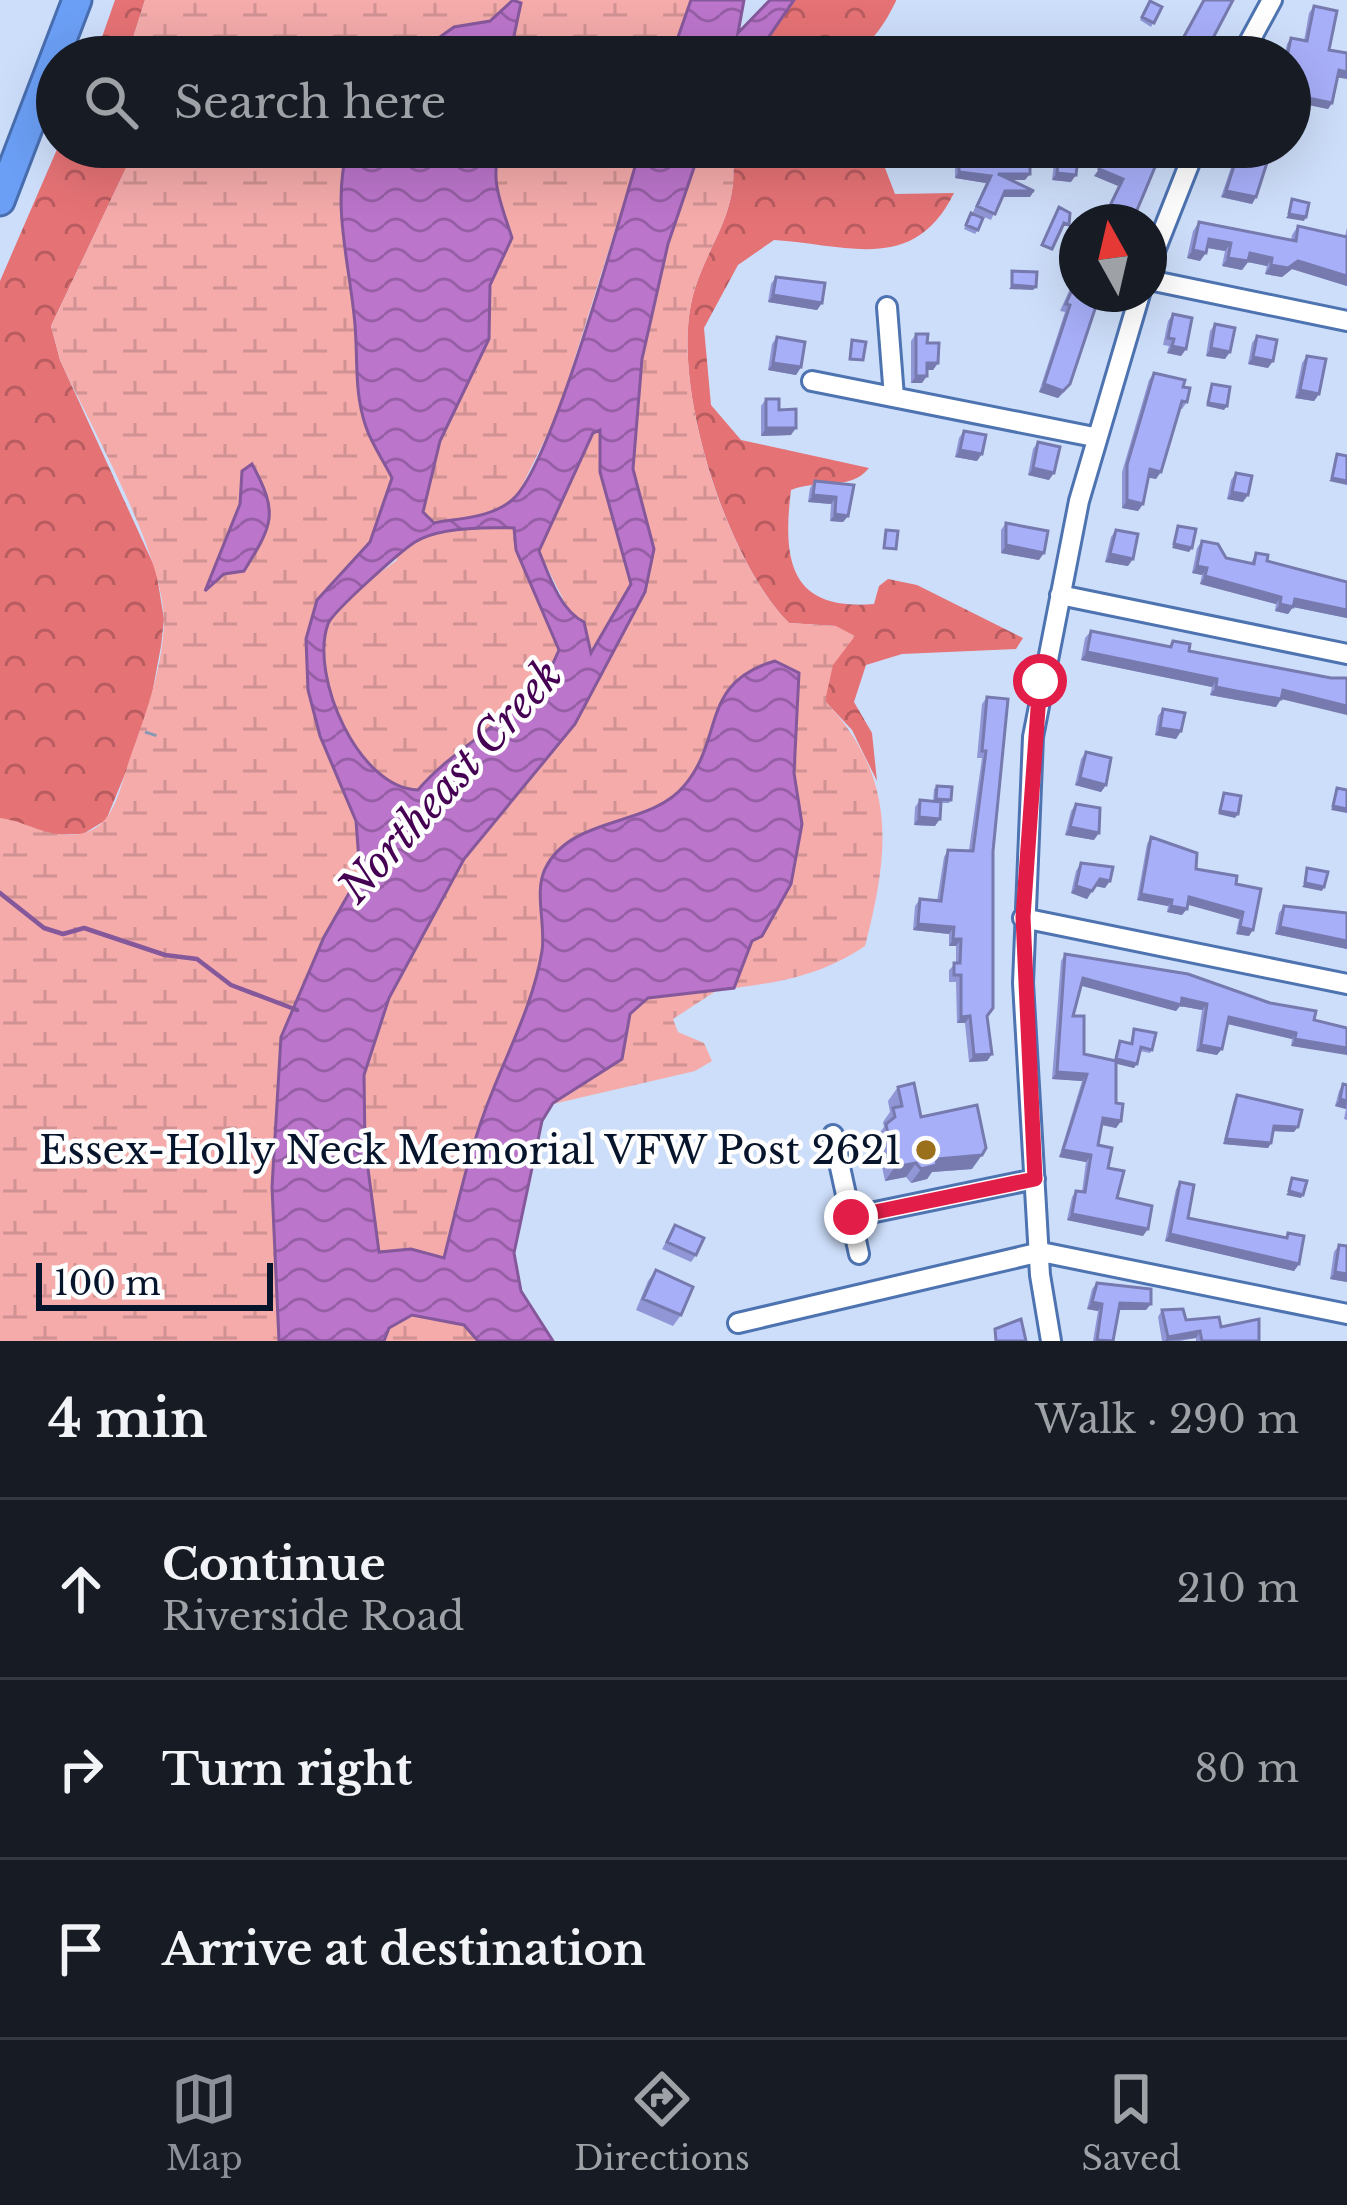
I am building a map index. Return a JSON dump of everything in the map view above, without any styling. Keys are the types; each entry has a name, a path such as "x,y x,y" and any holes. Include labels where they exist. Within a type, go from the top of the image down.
{"highway":[{"path":"63,36 77,0"},
{"path":"0,201 36,107"}],"street":[{"path":"1252,36 1272,0"},
{"path":"1167,220 1187,168"},
{"path":"1167,284 1347,321"},
{"path":"887,307 894,397"},
{"path":"1051,1341 1035,1179 1023,917 1033,737 1094,437 1134,312"},
{"path":"812,381 1094,437"},
{"path":"1060,595 1347,654"},
{"path":"1023,917 1347,984"},
{"path":"833,1135 859,1255"},
{"path":"851,1217 1035,1179"},
{"path":"738,1323 1041,1252 1347,1314"}],"path":[{"path":"145,732 161,737"}],"green space":[{"path":"115,0 145,0 134,36 102,36"},
{"path":"145,0 513,0 480,36 134,36"},
{"path":"519,0 691,0 678,36 514,36"},
{"path":"794,0 896,0 873,36 769,36"},
{"path":"49,168 126,168 51,326 60,360 156,570 164,619 147,721 106,820 83,834 45,835 0,818 0,281"},
{"path":"126,168 634,168 557,415 516,498 516,550 559,650 562,676 392,843 399,790 366,759 339,717 324,670 323,647 328,625 340,606 397,560 393,477 370,542 317,600 320,736 356,821 360,875 324,937 281,1037 279,1341 0,1341 0,818 68,835 90,831 107,817 151,695 164,623 161,595 139,527 60,360 51,326","holes":["242,471 258,549 219,577 212,571 240,504"]},
{"path":"694,168 734,168 727,211 691,304 690,382 710,473 726,518 766,595 789,623 836,626 855,636 833,665 825,701 865,758 881,816 879,878 865,946 802,975 734,988 752,941 739,929 722,987 673,1019 678,1032 704,1043 712,1061 695,1071 553,1104 542,1121 514,1253 521,1291 553,1341 538,1341 475,1184 524,1341 348,1341 358,1027 464,858 575,724 645,593 654,549 633,469 642,359 668,244"},
{"path":"885,168 895,194 954,193 938,218 920,235 899,245 853,249 774,240 738,265 704,328 711,405 741,440 869,468 842,483 791,490 791,560 809,590 846,604 874,604 879,586 888,579 917,585 1023,638 1016,649 902,654 866,665 854,702 872,733 877,781 852,730 825,701 836,626 789,623 766,595 726,518 698,427 690,382 691,304 727,211 734,171"},
{"path":"601,429 600,472 631,584 591,655 539,551 594,433"}],"water":[{"path":"513,0 521,3 514,36 441,36 454,27 490,21"},
{"path":"691,0 744,0 738,33 770,0 794,0 769,36 678,36"},
{"name":"Northeast Creek","path":"343,168 496,168 512,238 490,285 489,339 440,441 423,512 434,523 475,516 512,500 547,440 566,390 635,168 694,168 668,244 642,359 633,469 654,549 645,592 575,724 464,859 389,998 364,1075 365,1146 379,1252 411,1249 444,1258 478,1131 534,987 543,941 542,878 557,852 591,830 651,809 684,786 697,768 716,714 734,683 775,661 799,673 794,773 802,824 791,884 762,936 752,941 734,988 648,998 630,1014 622,1059 553,1103 542,1121 514,1253 521,1291 553,1341 478,1341 464,1325 412,1315 389,1328 384,1341 279,1341 272,1187 281,1037 324,937 360,874 356,821 320,736 308,690 306,639 317,600 370,542 392,478 362,414 341,191","holes":["600,430 600,472 631,584 591,653 584,622 562,601 539,551 593,433","476,528 514,528 516,550 559,650 548,671 516,707 418,790 396,785 376,771 344,726 326,672 328,624 383,568 425,537"]},
{"path":"252,464 269,507 266,530 244,571 224,574 205,591 240,504 242,471"}],"building":[{"path":"1204,0 1233,0 1214,36 1184,36"},
{"path":"1150,1 1162,7 1154,23 1142,17"},
{"path":"1314,6 1337,11 1329,50 1347,53 1347,72 1339,70 1332,103 1311,99 1308,36"},
{"path":"959,168 1030,168 1030,174 998,174 1034,191 1005,191 995,214 977,206 991,176 959,172"},
{"path":"1058,168 1077,168 1076,175 1057,173"},
{"path":"1099,168 1155,168 1140,204 1111,204 1123,179"},
{"path":"1233,168 1265,168 1256,197 1226,191"},
{"path":"1292,199 1309,203 1306,217 1289,214"},
{"path":"1059,207 1059,234 1052,249 1042,245"},
{"path":"971,213 983,218 978,230 966,225"},
{"path":"1199,222 1296,241 1298,226 1347,237 1347,276 1298,261 1288,268 1271,265 1272,258 1250,253 1248,261 1228,258 1231,243 1209,239 1206,253 1193,250"},
{"path":"1012,271 1037,272 1036,287 1012,285"},
{"path":"776,277 825,283 822,303 773,295"},
{"path":"1068,312 1094,312 1070,384 1063,391 1044,384"},
{"path":"1173,314 1192,318 1186,349 1172,346 1174,339 1168,338"},
{"path":"1215,324 1235,328 1230,352 1211,348"},
{"path":"916,334 928,334 927,343 939,343 938,363 927,363 927,376 916,376"},
{"path":"1257,336 1277,340 1273,361 1253,357"},
{"path":"777,337 805,342 801,367 773,363"},
{"path":"852,340 866,342 863,360 850,359"},
{"path":"1307,356 1326,359 1319,394 1300,390"},
{"path":"1154,373 1185,380 1183,387 1190,388 1161,472 1150,469 1143,504 1127,500 1127,465"},
{"path":"1212,384 1230,387 1227,406 1208,403"},
{"path":"766,399 779,399 779,410 796,409 796,428 766,428"},
{"path":"964,431 986,435 982,454 960,450"},
{"path":"1038,442 1060,447 1054,473 1033,468"},
{"path":"1337,454 1347,456 1347,481 1332,478"},
{"path":"1236,473 1252,476 1248,495 1232,492"},
{"path":"815,481 854,485 848,516 835,514 836,497 813,495"},
{"path":"1006,523 1048,531 1044,553 1006,545"},
{"path":"1178,526 1196,529 1192,548 1174,544"},
{"path":"886,530 898,531 896,549 884,548"},
{"path":"1116,530 1138,534 1133,559 1110,554"},
{"path":"1202,541 1218,544 1226,558 1254,564 1256,553 1268,555 1267,561 1347,582 1347,610 1295,599 1293,607 1280,604 1281,597 1205,576 1207,568 1197,566"},
{"path":"1091,631 1171,647 1173,641 1190,644 1189,651 1347,678 1347,706 1283,690 1281,699 1216,687 1217,679 1087,652"},
{"path":"987,697 1008,699 993,851 993,1008 987,1016 992,1054 974,1055 970,1016 961,1017 961,975 954,975 961,939 953,939 954,927 918,924 920,899 941,901 948,850 973,851 986,751 982,751"},
{"path":"1163,709 1185,713 1181,731 1160,728"},
{"path":"1086,752 1111,758 1106,785 1080,778"},
{"path":"937,786 952,787 951,800 936,799"},
{"path":"1337,788 1347,790 1347,809 1333,806"},
{"path":"1224,793 1241,796 1238,814 1220,811"},
{"path":"920,800 941,802 940,819 919,817"},
{"path":"1076,804 1100,808 1099,833 1070,827"},
{"path":"1151,837 1197,853 1196,869 1237,876 1236,884 1261,889 1253,930 1240,927 1243,912 1189,897 1187,909 1171,906 1172,900 1141,894"},
{"path":"1081,863 1113,867 1110,881 1100,879 1092,891 1076,886"},
{"path":"1307,868 1328,872 1324,887 1305,883"},
{"path":"1284,906 1347,913 1347,941 1280,927"},
{"path":"1065,954 1188,974 1270,1003 1316,1011 1314,1020 1347,1028 1347,1048 1295,1039 1296,1033 1229,1017 1222,1049 1201,1045 1207,1004 1182,998 1181,1005 1083,978 1073,1016 1084,1016 1084,1054 1116,1061 1116,1103 1123,1104 1121,1121 1103,1118 1098,1145 1112,1148 1108,1168 1124,1171 1117,1198 1152,1206 1148,1229 1072,1214 1076,1191 1085,1192 1091,1155 1063,1150 1087,1074 1057,1072"},
{"path":"1134,1029 1156,1033 1152,1050 1141,1047 1137,1064 1116,1059 1120,1041 1132,1044"},
{"name":"Essex-Holly Neck Memorial VFW Post 2621","path":"914,1083 921,1117 977,1105 986,1148 982,1155 936,1159 937,1165 921,1169 916,1163 895,1167 886,1124 895,1117 893,1108 902,1106 898,1087"},
{"path":"1237,1095 1302,1110 1298,1127 1274,1126 1271,1143 1226,1139"},
{"path":"1292,1178 1307,1181 1303,1195 1289,1191"},
{"path":"1180,1182 1194,1185 1188,1218 1287,1238 1288,1233 1304,1236 1299,1264 1170,1234"},
{"path":"675,1225 704,1238 696,1255 667,1242"},
{"path":"1339,1245 1347,1246 1347,1274 1335,1272"},
{"path":"656,1270 693,1287 681,1315 643,1299"},
{"path":"1097,1283 1151,1289 1151,1304 1120,1303 1113,1341 1097,1340 1102,1304 1092,1302"},
{"path":"1183,1309 1186,1320 1219,1317 1221,1327 1259,1319 1259,1341 1202,1341 1200,1331 1168,1337 1162,1310"},
{"path":"1021,1319 1026,1341 996,1341 995,1329"}],"waterway":[{"path":"0,893 44,928 63,934 84,928 165,955 197,959 231,985 297,1010"}],"place":[{"name":"Essex-Holly Neck Memorial VFW Post 2621","path":"926,1150"}],"route":[{"path":"851,1217 1035,1179 1023,917 1040,681"}]}
